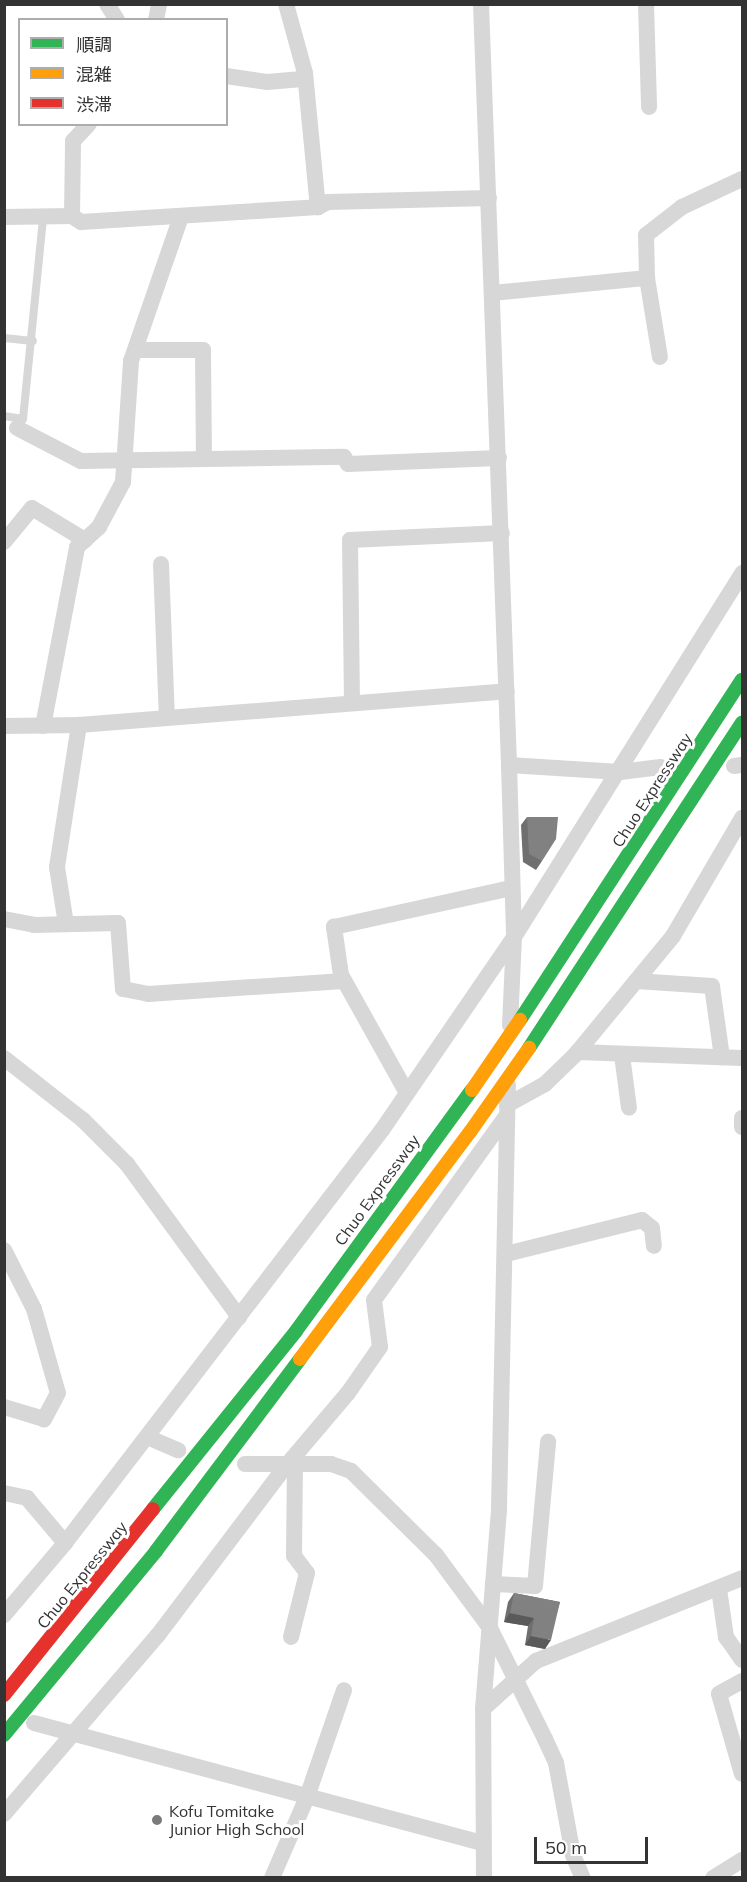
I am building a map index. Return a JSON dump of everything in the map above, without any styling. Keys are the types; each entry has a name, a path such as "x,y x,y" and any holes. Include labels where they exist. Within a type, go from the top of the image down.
{"highway":[{"name":"Chuo Expressway","path":"4,1695 296,1331 472,1090 742,680"},
{"path":"4,1735 156,1551 470,1132 529,1048 742,723"}],"street":[{"path":"107,4 116,18"},
{"path":"286,4 305,79 318,207"},
{"path":"481,4 502,533 514,937 494,1584 483,1709 484,1878"},
{"path":"646,4 649,107"},
{"path":"228,76 267,82 305,79"},
{"path":"72,216 73,141 86,126"},
{"path":"660,357 646,278 646,236 682,207 742,179"},
{"path":"4,217 72,216 81,222 318,207 328,202 489,198"},
{"path":"43,726 77,547 99,527 123,482 131,361 181,217"},
{"path":"493,293 646,278"},
{"path":"136,350 203,350 204,459"},
{"path":"10,422 81,461 344,457 348,464 499,458"},
{"path":"4,542 32,508 85,540"},
{"path":"352,703 350,540 502,533"},
{"path":"160,564 167,718"},
{"path":"4,1615 65,1543 147,1437 407,1093 514,937 620,772 742,573"},
{"path":"4,726 79,725 507,691"},
{"path":"66,924 57,867 79,725"},
{"path":"509,765 620,772 661,767"},
{"path":"4,1814 75,1735 159,1635 348,1393 380,1347 374,1300 507,1110 545,1084 577,1052 673,936 742,818"},
{"path":"407,1093 344,981 334,927 512,888"},
{"path":"4,919 34,925 118,923 123,989 148,993 344,981"},
{"path":"636,981 712,986 722,1057"},
{"path":"577,1052 742,1058"},
{"path":"622,1055 629,1108"},
{"path":"4,1058 83,1120 127,1164 239,1317"},
{"path":"742,1118 742,1126"},
{"path":"506,1254 642,1220 652,1228 654,1246"},
{"path":"4,1407 44,1419 58,1393 34,1309 5,1248"},
{"path":"147,1437 178,1450"},
{"path":"494,1584 535,1586 548,1442"},
{"path":"245,1464 290,1466 331,1464 351,1471 436,1555 490,1628 555,1763 573,1856 583,1878"},
{"path":"290,1466 294,1556 307,1573 291,1637"},
{"path":"4,1493 27,1498 65,1543"},
{"path":"483,1709 536,1661 742,1578"},
{"path":"719,1589 726,1637 742,1660"},
{"path":"742,1681 719,1694 742,1774"},
{"path":"272,1878 308,1797 344,1690"},
{"path":"34,1723 482,1843"},
{"path":"712,1878 742,1860"}],"lane":[{"path":"10,422 23,419 33,341 43,217"},
{"path":"4,338 33,341"}],"building":[{"path":"527,817 558,817 556,839 542,861 529,854"},
{"path":"514,1593 560,1602 551,1640 531,1636 534,1618 510,1613"}],"traffic: fast":[{"path":"520,1020 742,680"},
{"path":"529,1048 742,723"},
{"path":"153,1509 296,1331 472,1090"},
{"path":"4,1735 156,1551 300,1359"}],"traffic: slow":[{"path":"472,1090 520,1020"},
{"path":"470,1132 529,1048"},
{"path":"300,1359 470,1132"}],"traffic: jam":[{"path":"4,1695 153,1509"}],"place":[{"name":"Kofu Tomitake Junior High School","path":"157,1820"}]}
